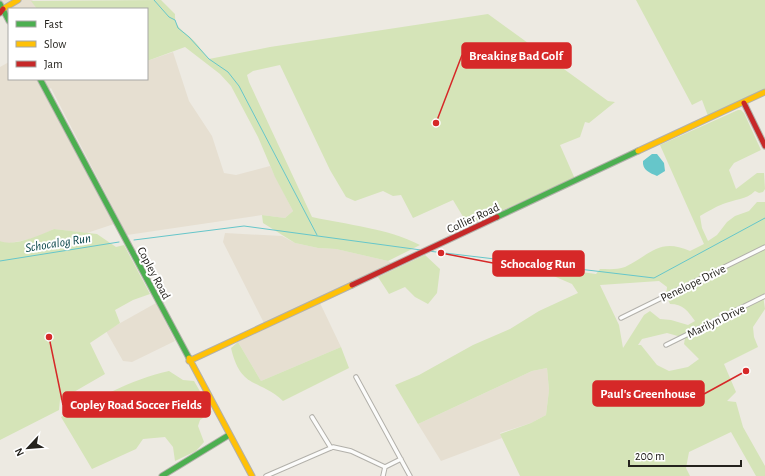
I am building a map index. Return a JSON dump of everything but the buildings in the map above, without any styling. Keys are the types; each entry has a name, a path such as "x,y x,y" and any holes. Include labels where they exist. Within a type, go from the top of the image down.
{"street":[{"path":"2,11 18,0"},
{"path":"0,4 2,11 8,20"},
{"name":"Copley Road","path":"41,80 189,361 252,476"},
{"name":"Collier Road","path":"189,361 765,92"},
{"path":"744,103 765,146"},
{"name":"Penelope Drive","path":"621,318 765,247"},
{"name":"Marilyn Drive","path":"666,345 765,296"},
{"path":"356,377 410,476"},
{"path":"312,417 331,448"},
{"path":"162,476 230,435"},
{"path":"266,476 331,448 339,447 385,467"},
{"path":"385,467 401,459"},
{"path":"383,476 385,467"}],"shaded area":[{"path":"0,0 33,0 32,1 36,8 8,8 8,15"},
{"path":"173,52 189,101 212,136 224,173 236,175 270,166 293,211 285,218 262,215 127,235 51,88 47,90 42,80 148,80 148,61"},
{"path":"8,63 8,80 37,80 114,224 87,233 54,229 38,237 6,244 0,241 0,67"},
{"path":"225,233 282,236 295,243 318,248 336,249 388,261 395,265 265,325 223,242"},
{"path":"156,303 175,341 132,362 123,361 106,331"},
{"path":"320,303 341,347 261,381 238,342"},
{"path":"547,368 549,390 546,415 531,423 500,433 502,438 441,461 418,424 532,371"}],"green space":[{"path":"161,0 175,14 177,25 195,42 209,59 270,47 488,14 608,101 615,102 589,123 585,122 580,137 560,145 575,179 468,225 453,200 413,218 401,195 393,196 383,191 355,201 346,197 330,170 280,65 253,71 247,75 312,217 381,231 407,239 420,245 388,261 336,249 318,248 295,243 263,223 262,215 285,218 293,211 275,177 258,137 231,86 220,74 185,47 148,61 148,8 36,8 31,1"},
{"path":"636,0 765,0 765,89 708,116 702,100 692,105"},
{"path":"741,110 744,113 761,150 734,163 729,170 736,189 757,173 764,173 765,189 763,192 759,193 755,191 748,196 720,205 700,216 702,228 708,241 717,235 727,222 735,216 749,211 757,202 765,202 765,293 763,295 765,309 753,327 754,337 758,347 724,364 736,392 727,401 736,402 743,427 765,466 765,476 756,476 731,432 689,452 686,468 690,476 520,476 500,434 531,423 546,415 549,390 547,368 532,371 418,424 395,385 419,375 473,345 510,329 539,311 578,293 572,284 542,271 552,268 596,274 600,269 616,269 625,267 655,249 662,247 679,247 690,251 704,244 660,145","holes":["659,281 667,287 666,296 670,304 675,304 685,309 695,321 688,325 671,320 660,319 650,311 644,315 623,348 619,325 600,285","667,333 685,338 684,344 699,359 688,367 669,371 657,365 641,345 638,345 642,339"]},
{"path":"54,229 97,234 116,247 124,245 150,294 133,300 115,310 120,323 90,343 105,374 60,400 59,410 0,440 0,241 20,241"},
{"path":"425,255 440,269 437,293 428,304 415,297 405,287 389,294 378,277"},
{"path":"238,342 261,381 341,347 349,368 283,401 266,389 251,382 240,371 231,348"},
{"path":"169,371 183,380 194,381 212,412 200,420 198,426 204,442 196,451 175,461 173,447 165,437 143,439 136,449 92,469 61,417 140,379"}],"water":[{"path":"652,154 657,154 664,163 665,171 657,176 647,171 643,164 643,161"}],"waterway":[{"path":"154,0 169,17 175,20 178,28 189,37 209,59 228,72 239,86 317,235"},
{"name":"Schocalog Run","path":"428,251 654,278 765,218"},
{"name":"Schocalog Run","path":"134,240 244,226 421,250"},
{"name":"Schocalog Run","path":"0,261 119,242"}],"traffic: fast":[{"path":"0,4 8,19"},
{"path":"41,80 189,358"},
{"path":"497,217 638,151"},
{"path":"162,476 229,435"}],"traffic: slow":[{"path":"3,9 18,0"},
{"path":"638,151 765,92"},
{"path":"189,361 352,285"},
{"path":"189,358 252,476"}],"traffic: jam":[{"path":"0,13 3,9"},
{"path":"744,103 765,146"},
{"path":"352,285 497,217"}],"place":[{"name":"Breaking Bad Golf","path":"436,123"},
{"name":"Schocalog Run","path":"441,253"},
{"name":"Copley Road Soccer Fields","path":"49,337"},
{"name":"Paul's Greenhouse","path":"746,371"}]}
